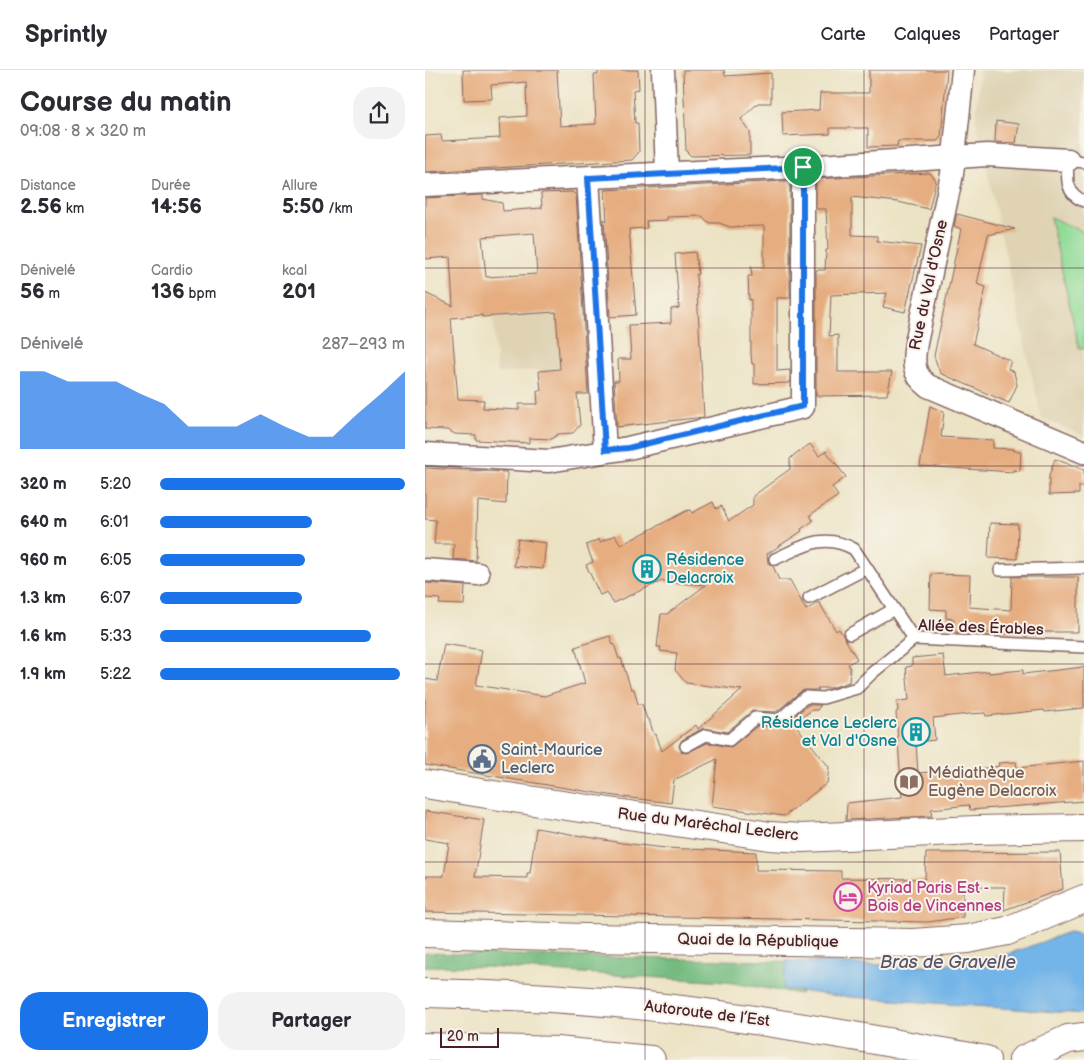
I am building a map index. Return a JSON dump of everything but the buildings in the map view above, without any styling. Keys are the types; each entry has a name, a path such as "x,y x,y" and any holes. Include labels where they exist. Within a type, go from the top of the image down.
{"main road":[{"name":"Rue du Maréchal Leclerc","path":"425,784 770,836 802,838 975,830 1084,828"},
{"name":"Quai de la République","path":"425,932 584,938 913,943 967,939 1007,931 1084,899"},
{"name":"Autoroute de l’Est","path":"425,993 559,998 680,1010 843,1034 986,1060"},
{"path":"1023,1060 1068,1039 1084,1037"},
{"path":"425,1046 557,1051 651,1060"}],"street":[{"path":"663,70 667,173"},
{"name":"Rue du Val d'Osne","path":"963,70 955,158 916,343 913,362 916,372 920,380 928,386 1084,452"},
{"path":"425,185 803,167 987,155 1076,161"},
{"path":"425,454 549,461 605,450 628,448 803,406 803,167"},
{"path":"588,178 605,450"},
{"path":"425,570 478,574"}],"lane":[{"path":"1076,161 1067,184 1072,194 1084,201"},
{"path":"775,559 816,541 843,543 854,549 914,639"},
{"path":"809,598 867,568"},
{"path":"999,570 1084,568"},
{"path":"850,634 894,608"},
{"name":"Allée des Érables","path":"686,746 706,734 729,740 755,718 779,720 805,697 823,698 857,688 872,673 914,639 1084,647"}],"shaded area":[{"path":"980,70 1084,70 1084,436 1041,418 976,119"},
{"path":"582,270 588,367 497,373 490,277"}],"green space":[{"path":"1050,217 1084,232 1084,349 1079,348"},
{"path":"425,953 809,962 800,994 726,982 486,967 425,966"}],"water":[{"name":"Bras de Gravelle","path":"1069,932 1084,935 1084,1014 838,996 783,989 787,961 902,965 971,962 1008,954"}],"place":[{"name":"Résidence Delacroix","path":"647,569"},
{"name":"Résidence Leclerc et Val d'Osne","path":"916,732"},
{"name":"Saint-Maurice Leclerc","path":"482,759"},
{"name":"Médiathèque Eugène Delacroix","path":"909,782"},
{"name":"Kyriad Paris Est - Bois de Vincennes","path":"848,897"}],"route":[{"path":"803,167 803,406 628,448 605,450 588,178 803,167"}]}
